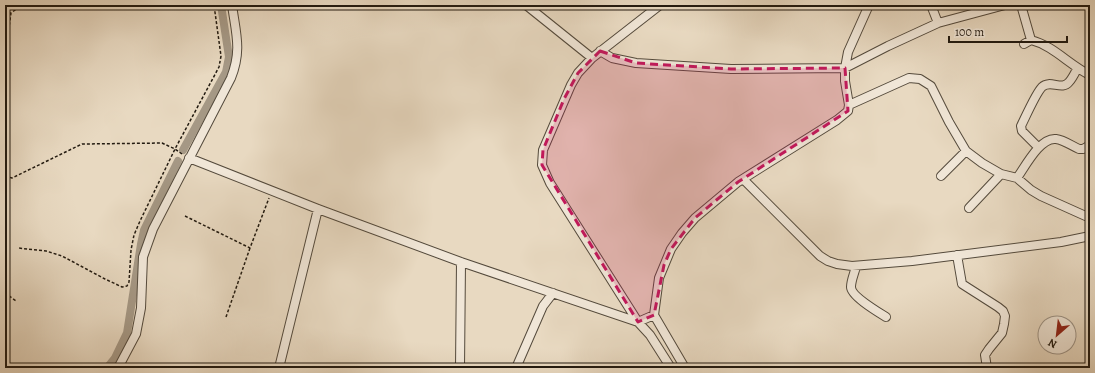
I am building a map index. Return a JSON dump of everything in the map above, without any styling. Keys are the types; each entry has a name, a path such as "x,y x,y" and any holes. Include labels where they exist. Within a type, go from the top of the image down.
{"street":[{"path":"118,368 136,334 141,308 144,257 153,229 237,64 238,46 232,5"},
{"path":"526,5 592,58"},
{"path":"660,5 600,51 578,73 564,99 543,150 542,165 550,183 638,322 650,335 671,368"},
{"path":"684,368 654,315 659,278 671,249 695,218 738,182 837,120 848,110 849,105 846,68 848,52 869,5"},
{"path":"931,5 938,23"},
{"path":"600,51 612,58 636,63 731,69 846,68 888,46 938,23 1005,5"},
{"path":"1020,5 1028,42 1042,43 1077,69 1090,74"},
{"path":"1038,147 1022,131 1020,128 1021,126 1042,87 1046,84 1066,85 1077,69"},
{"path":"849,105 909,78 920,79 931,86 949,122 966,151 982,163 1001,174 1017,178 1041,196 1090,218"},
{"path":"1017,178 1038,147 1048,140 1058,139 1080,149 1090,145"},
{"path":"941,176 966,151"},
{"path":"189,158 318,209 461,262 638,322 654,315"},
{"path":"969,208 1001,174"},
{"path":"743,179 820,256 836,264 856,266 912,261 1061,242 1090,236"},
{"path":"279,368 318,209"},
{"path":"957,255 962,284 998,307 1003,311 1005,316 1002,333 985,355 987,368"},
{"path":"460,368 461,262"},
{"path":"856,266 851,288 853,292 886,317"},
{"path":"516,368 543,306 553,293"}],"path":[{"path":"5,55 11,14 22,5"},
{"path":"18,248 46,251 62,256 111,282 122,287 127,286 129,282 131,250 134,235 175,149 219,67 221,56 214,5"},
{"path":"5,12 11,14"},
{"path":"5,176 12,178 82,144 162,143 189,158"},
{"path":"226,318 250,248 272,191"},
{"path":"185,216 250,248"},
{"path":"5,293 16,301"}],"highlighted area":[{"path":"600,51 636,63 731,69 845,68 848,111 738,182 695,218 671,249 664,265 654,315 638,322 542,165 543,150 564,99 578,73"}],"waterway":[{"path":"183,150 226,72 229,57 221,5"},
{"path":"107,368 115,358 127,333 144,230 178,161"}]}
